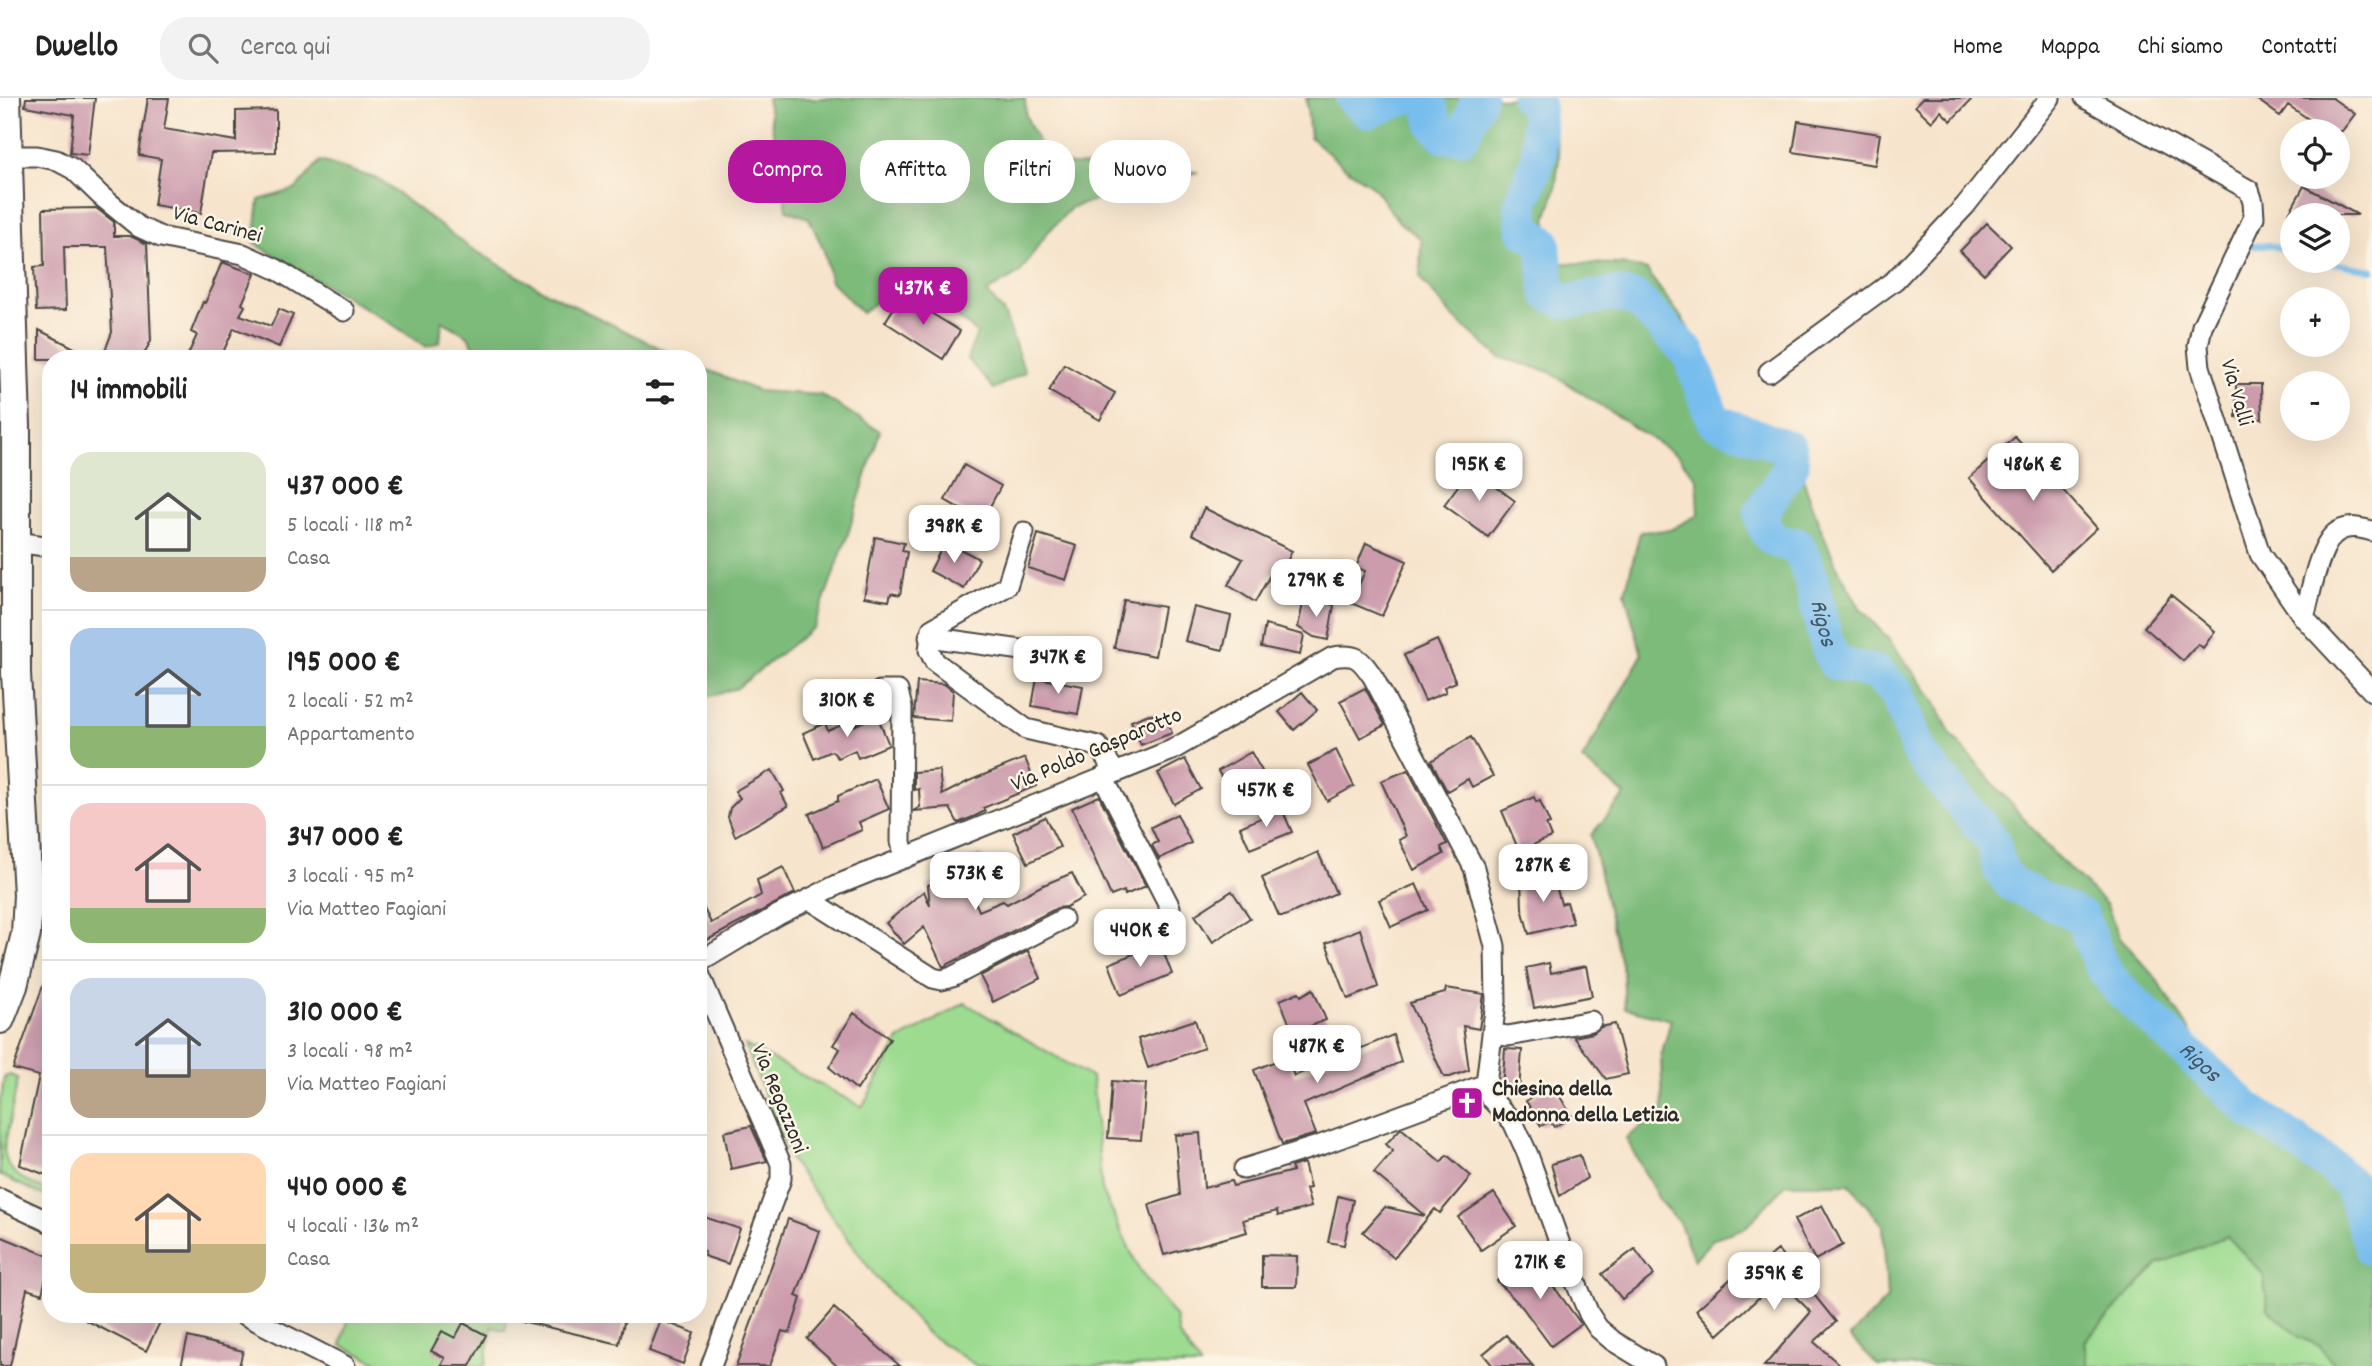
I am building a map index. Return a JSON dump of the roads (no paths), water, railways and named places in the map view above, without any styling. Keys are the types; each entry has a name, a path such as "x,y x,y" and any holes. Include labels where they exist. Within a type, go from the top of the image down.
{"street":[{"path":"1769,372 1895,280 1965,206 2050,98"},
{"name":"Via Valli","path":"2085,98 2249,190 2254,217 2202,326 2198,346 2200,367 2260,554 2304,618"},
{"path":"0,1019 13,986 26,934 28,895 11,559 7,156 4,100"},
{"name":"Via Carinei","path":"7,156 37,156 56,160 73,169 139,227 161,237 243,254 276,269 344,311"},
{"path":"2372,531 2356,527 2338,531 2325,545 2304,618 2372,691"},
{"path":"1024,532 1007,586 938,624 929,637 929,650 935,662 1026,729 1098,746 1170,907"},
{"path":"11,559 42,550"},
{"path":"929,637 1085,659"},
{"name":"Via Poldo Gasparotto","path":"707,958 809,899 1172,750 1333,657 1350,654 1362,661 1373,677 1474,868 1495,946 1496,1001 1486,1084"},
{"path":"880,691 898,691 902,708 901,842 905,858"},
{"path":"809,899 933,978 942,980 1063,919"},
{"name":"Via Regazzoni","path":"707,992 781,1164 780,1179 711,1366"},
{"path":"1492,1034 1508,1036 1591,1021"},
{"path":"1244,1169 1321,1145 1486,1084 1491,1099 1513,1122 1528,1155 1561,1247 1589,1314 1598,1328 1613,1341 1654,1366"},
{"path":"0,1199 42,1219"},
{"path":"279,1323 345,1366"}],"waterway":[{"name":"Rigos","path":"1353,98 1368,111 1403,98"},
{"name":"Rigos","path":"1428,98 1434,124 1445,136 1462,136 1479,98"},
{"name":"Rigos","path":"1528,98 1538,107 1539,156 1521,204 1524,230 1543,242 1548,293 1565,302 1615,294 1635,298 1689,353 1714,421 1789,448 1792,465 1761,512 1765,528 1771,537 1797,545 1804,559 1824,634 1835,663 1878,673 1898,694 1919,753 1992,840 2000,869 2011,884 2082,917 2100,964 2117,987 2248,1109 2334,1168 2351,1185 2372,1248"},
{"path":"2252,246 2269,245 2280,249"},
{"path":"2350,266 2372,270"}],"place":[{"name":"Chiesina della Madonna della Letizia","path":"1467,1103"}]}
